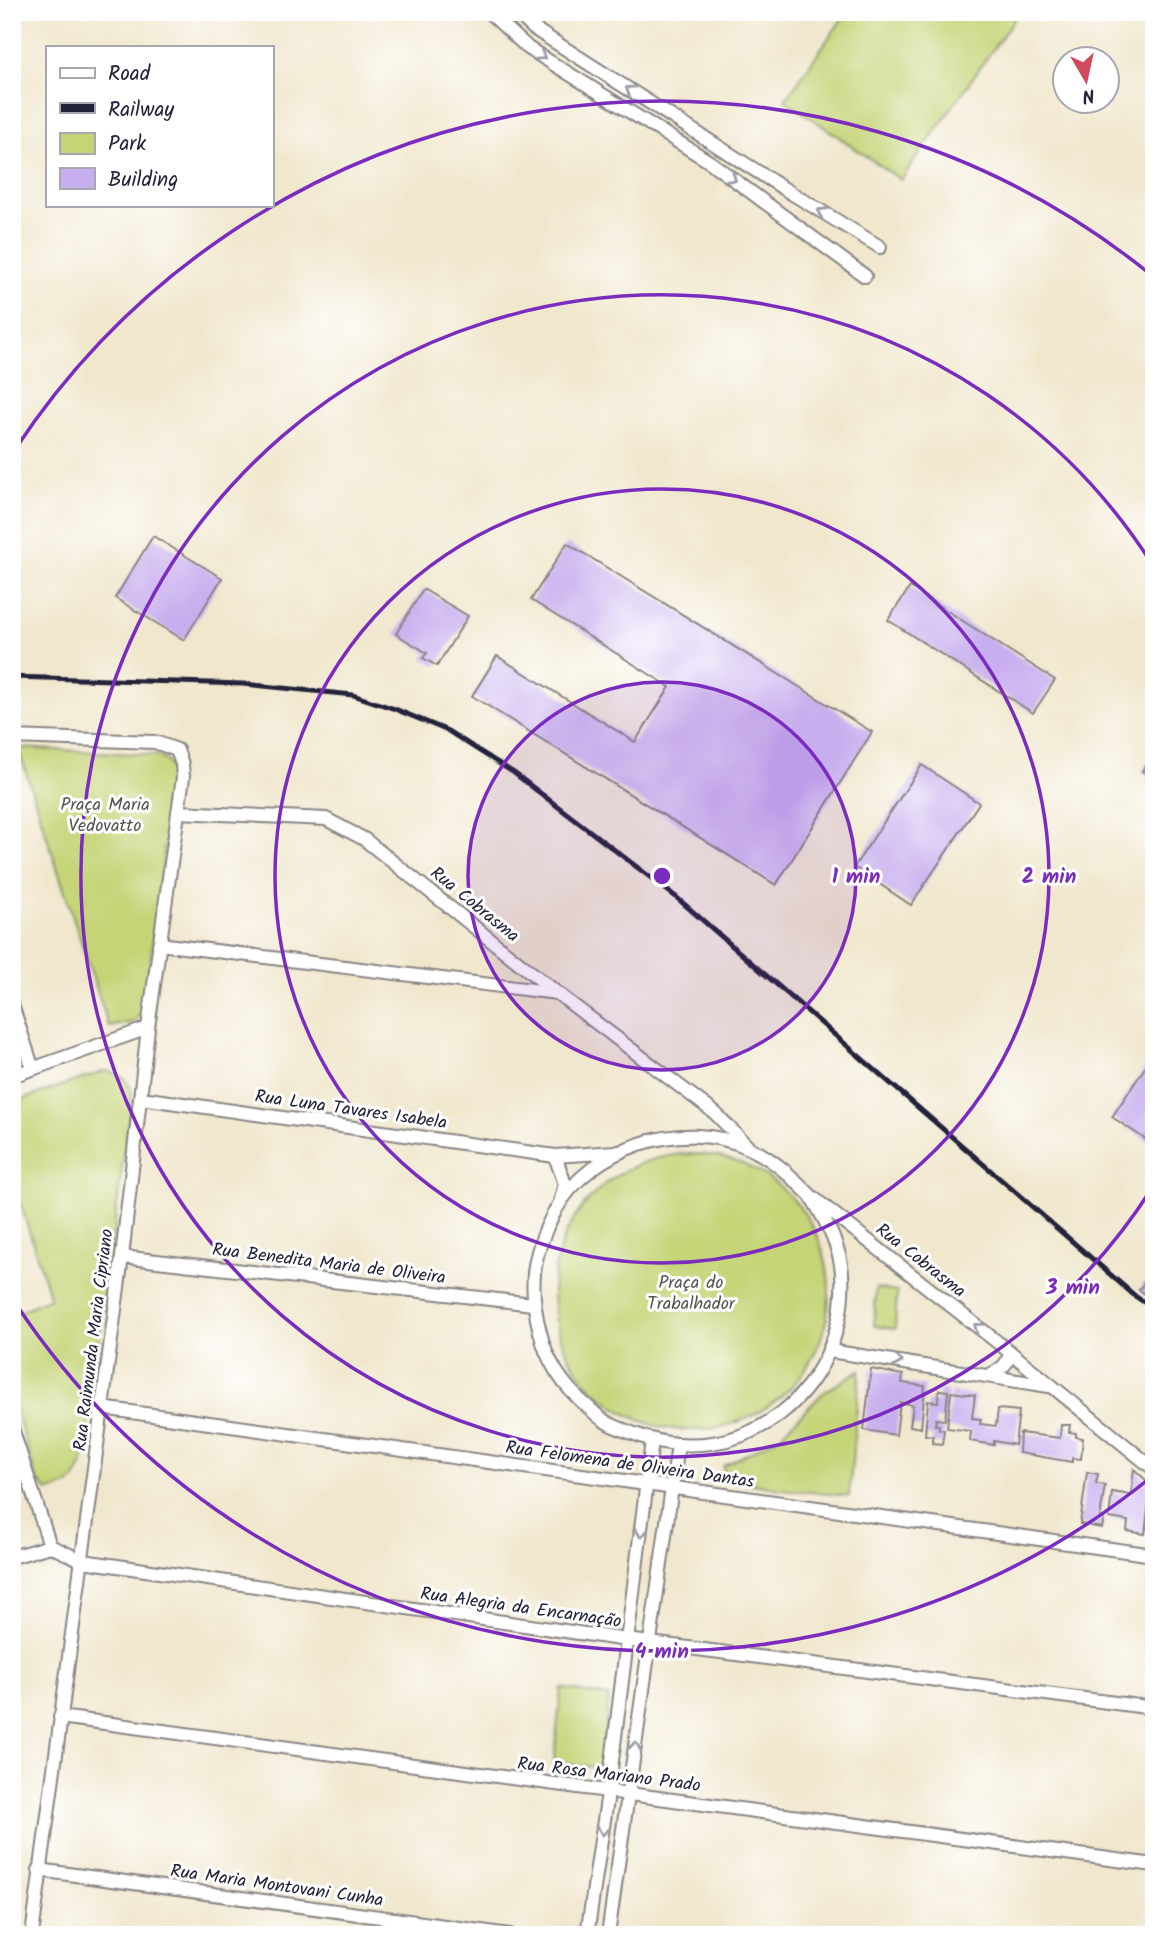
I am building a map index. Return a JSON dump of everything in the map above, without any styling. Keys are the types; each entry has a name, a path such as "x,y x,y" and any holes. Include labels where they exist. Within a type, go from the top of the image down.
{"street":[{"path":"489,12 528,48 710,162 865,276"},
{"path":"516,12 544,36 880,247"},
{"name":"Rua Raimunda Maria Cipriano","path":"12,737 155,742 177,750 183,777 148,1028 122,1257 32,1935"},
{"name":"Rua Cobrasma","path":"178,812 326,819 364,839 557,993 715,1113 747,1147"},
{"path":"159,944 557,993"},
{"path":"12,1005 33,1069"},
{"path":"12,1076 148,1028"},
{"name":"Rua Luna Tavares Isabela","path":"141,1098 555,1156 618,1152"},
{"path":"706,1136 715,1121 715,1113"},
{"path":"706,1136 747,1147 782,1167 811,1196 832,1231 842,1271 842,1312 830,1351 819,1373 804,1393 786,1410 765,1424 738,1436 718,1441 678,1445 652,1441 607,1423 570,1392 544,1351 533,1304 534,1268 543,1233 561,1201 586,1173 618,1152 661,1138 706,1136"},
{"path":"555,1156 565,1184 561,1201"},
{"name":"Rua Cobrasma","path":"811,1196 1154,1469"},
{"name":"Rua Benedita Maria de Oliveira","path":"122,1257 533,1304"},
{"name":"Rua Cobrasma","path":"830,1351 1050,1386"},
{"path":"990,1375 1004,1367 1010,1352"},
{"name":"Rua Felomena de Oliveira Dantas","path":"102,1408 1154,1555"},
{"path":"12,1428 50,1546 12,1557"},
{"path":"587,1935 608,1793 652,1441"},
{"path":"608,1935 678,1445"},
{"name":"Rua Alegria da Encarnação","path":"50,1546 83,1560 627,1640 1154,1709"},
{"name":"Rua Rosa Mariano Prado","path":"60,1717 1154,1865"},
{"name":"Rua Maria Montovani Cunha","path":"39,1870 510,1935"}],"green space":[{"path":"847,12 1019,12 901,180 785,100"},
{"name":"Praça Maria Vedovatto","path":"18,748 156,755 168,762 173,777 144,1012 133,1022 109,1027"},
{"path":"105,1071 123,1077 132,1093 83,1463 78,1475 70,1483 48,1491 37,1480 12,1398 12,1315 50,1298 12,1176 12,1103"},
{"name":"Praça do Trabalhador","path":"691,1154 718,1157 744,1165 767,1178 788,1195 805,1216 818,1239 826,1265 829,1292 826,1319 818,1345 805,1368 788,1389 767,1406 744,1419 718,1427 691,1430 664,1427 638,1419 615,1406 594,1389 577,1368 564,1345 556,1319 553,1292 556,1265 564,1239 577,1216 594,1195 615,1178 638,1165 664,1157"},
{"path":"876,1288 897,1292 895,1329 874,1326"},
{"path":"860,1370 849,1496 781,1489 725,1479 723,1466 779,1437 823,1393"},
{"path":"561,1688 609,1697 601,1768 554,1763"}],"building":[{"path":"153,536 222,578 184,640 115,598"},
{"path":"567,543 872,732 776,885 472,696 497,656 635,742 670,687 531,600"},
{"path":"910,587 1055,680 1033,713 888,620"},
{"path":"423,589 468,616 437,666 423,658 427,653 396,634"},
{"path":"1154,753 1154,779 1142,771"},
{"path":"922,765 979,803 911,905 854,867"},
{"path":"1154,1054 1154,1145 1112,1117"},
{"path":"1154,1269 1154,1300 1139,1290"},
{"path":"871,1369 903,1375 902,1383 925,1386 921,1428 910,1426 913,1405 900,1402 896,1435 864,1430"},
{"path":"939,1390 948,1391 945,1420 936,1419 935,1425 944,1430 942,1444 932,1443 933,1436 925,1435 928,1401 938,1402"},
{"path":"951,1392 975,1395 972,1418 981,1419 980,1424 996,1426 998,1409 1019,1411 1015,1445 994,1441 994,1445 970,1441 971,1431 947,1428"},
{"path":"1061,1425 1070,1425 1069,1432 1083,1438 1081,1459 1072,1458 1072,1462 1019,1453 1020,1433 1060,1438"},
{"path":"1134,1469 1151,1485 1145,1534 1127,1531 1128,1521 1109,1518 1112,1492 1131,1495"},
{"path":"1087,1472 1098,1474 1096,1484 1105,1485 1100,1518 1104,1518 1102,1528 1080,1524"},
{"path":"1152,1500 1154,1530 1148,1530"}],"railway":[{"path":"12,677 243,684 353,695 448,731 514,773 676,897 1135,1296 1154,1309"}]}
